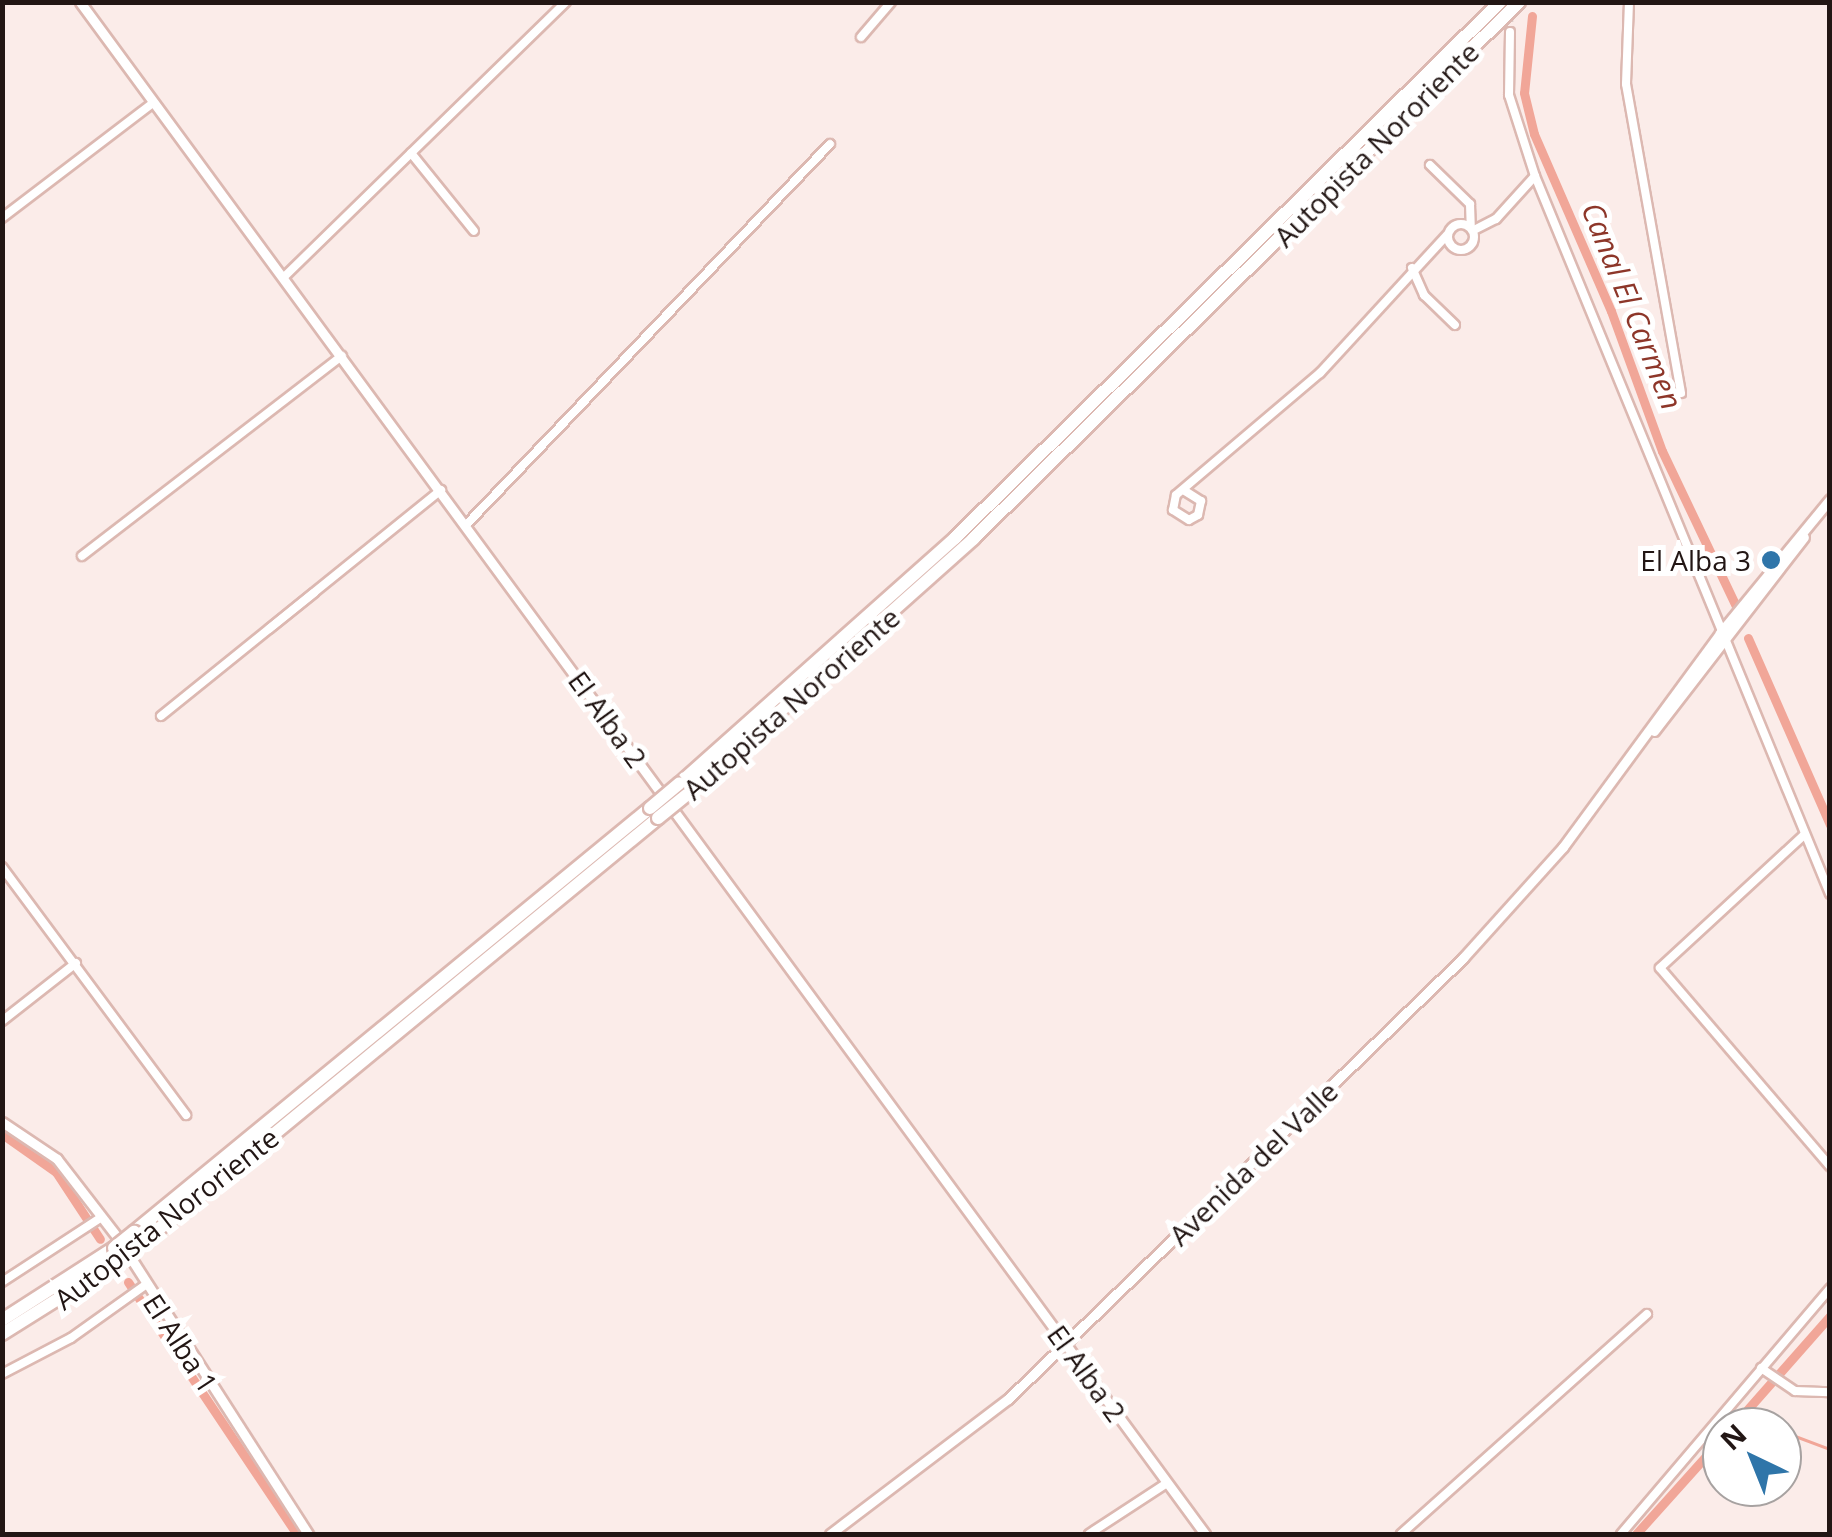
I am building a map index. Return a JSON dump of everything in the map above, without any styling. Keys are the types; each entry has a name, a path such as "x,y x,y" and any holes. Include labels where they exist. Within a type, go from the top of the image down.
{"highway":[{"name":"Autopista Nororiente","path":"682,789 956,538 1500,2"},
{"name":"Autopista Nororiente","path":"2,1334 138,1238 654,813 962,550 1520,2"},
{"name":"Autopista Nororiente","path":"2,1320 119,1253"}],"street":[{"name":"El Alba 2","path":"80,2 1205,1534"},
{"path":"284,278 566,2"},
{"path":"861,37 891,2"},
{"path":"1629,2 1626,84 1681,393"},
{"path":"1510,32 1509,95 1536,176 1721,636 1830,894"},
{"path":"2,218 153,103"},
{"path":"466,524 830,144"},
{"path":"412,153 474,231"},
{"path":"1430,165 1470,204 1472,228 1465,250 1453,248 1447,235"},
{"path":"1185,491 1320,373 1412,268 1447,235 1496,219 1536,176"},
{"path":"1412,268 1424,294 1456,324"},
{"path":"82,556 342,356"},
{"path":"160,716 441,490"},
{"name":"Avenida del Valle","path":"830,1534 951,1447 1066,1343 1477,944 1636,751 1830,499"},
{"path":"1804,835 1660,968 1830,1166"},
{"path":"2,867 186,1115"},
{"path":"2,1021 76,963"},
{"name":"El Alba 1","path":"2,1122 57,1160 139,1289 308,1534"},
{"path":"2,1282 98,1220"},
{"path":"1621,1534 1765,1371 1830,1288"},
{"path":"2,1374 71,1338 139,1289"},
{"path":"1401,1534 1648,1314"},
{"path":"1765,1371 1785,1387 1830,1392"},
{"path":"1089,1534 1168,1482"}],"waterway":[{"name":"Canal El Carmen","path":"1532,16 1524,93 1534,134 1611,311 1662,451 1735,604"},
{"name":"Canal El Carmen","path":"1748,638 1830,825"},
{"path":"2,1134 56,1172 100,1239"},
{"path":"128,1282 297,1534"},
{"name":"Canal El Carmen","path":"1750,1407 1830,1316"},
{"path":"1802,1438 1830,1449"},
{"name":"Canal El Carmen","path":"1636,1534 1702,1460"}],"tunnel":[{"path":"1508,2 1510,32"}],"place":[{"name":"El Alba 3","path":"1771,560"}]}
